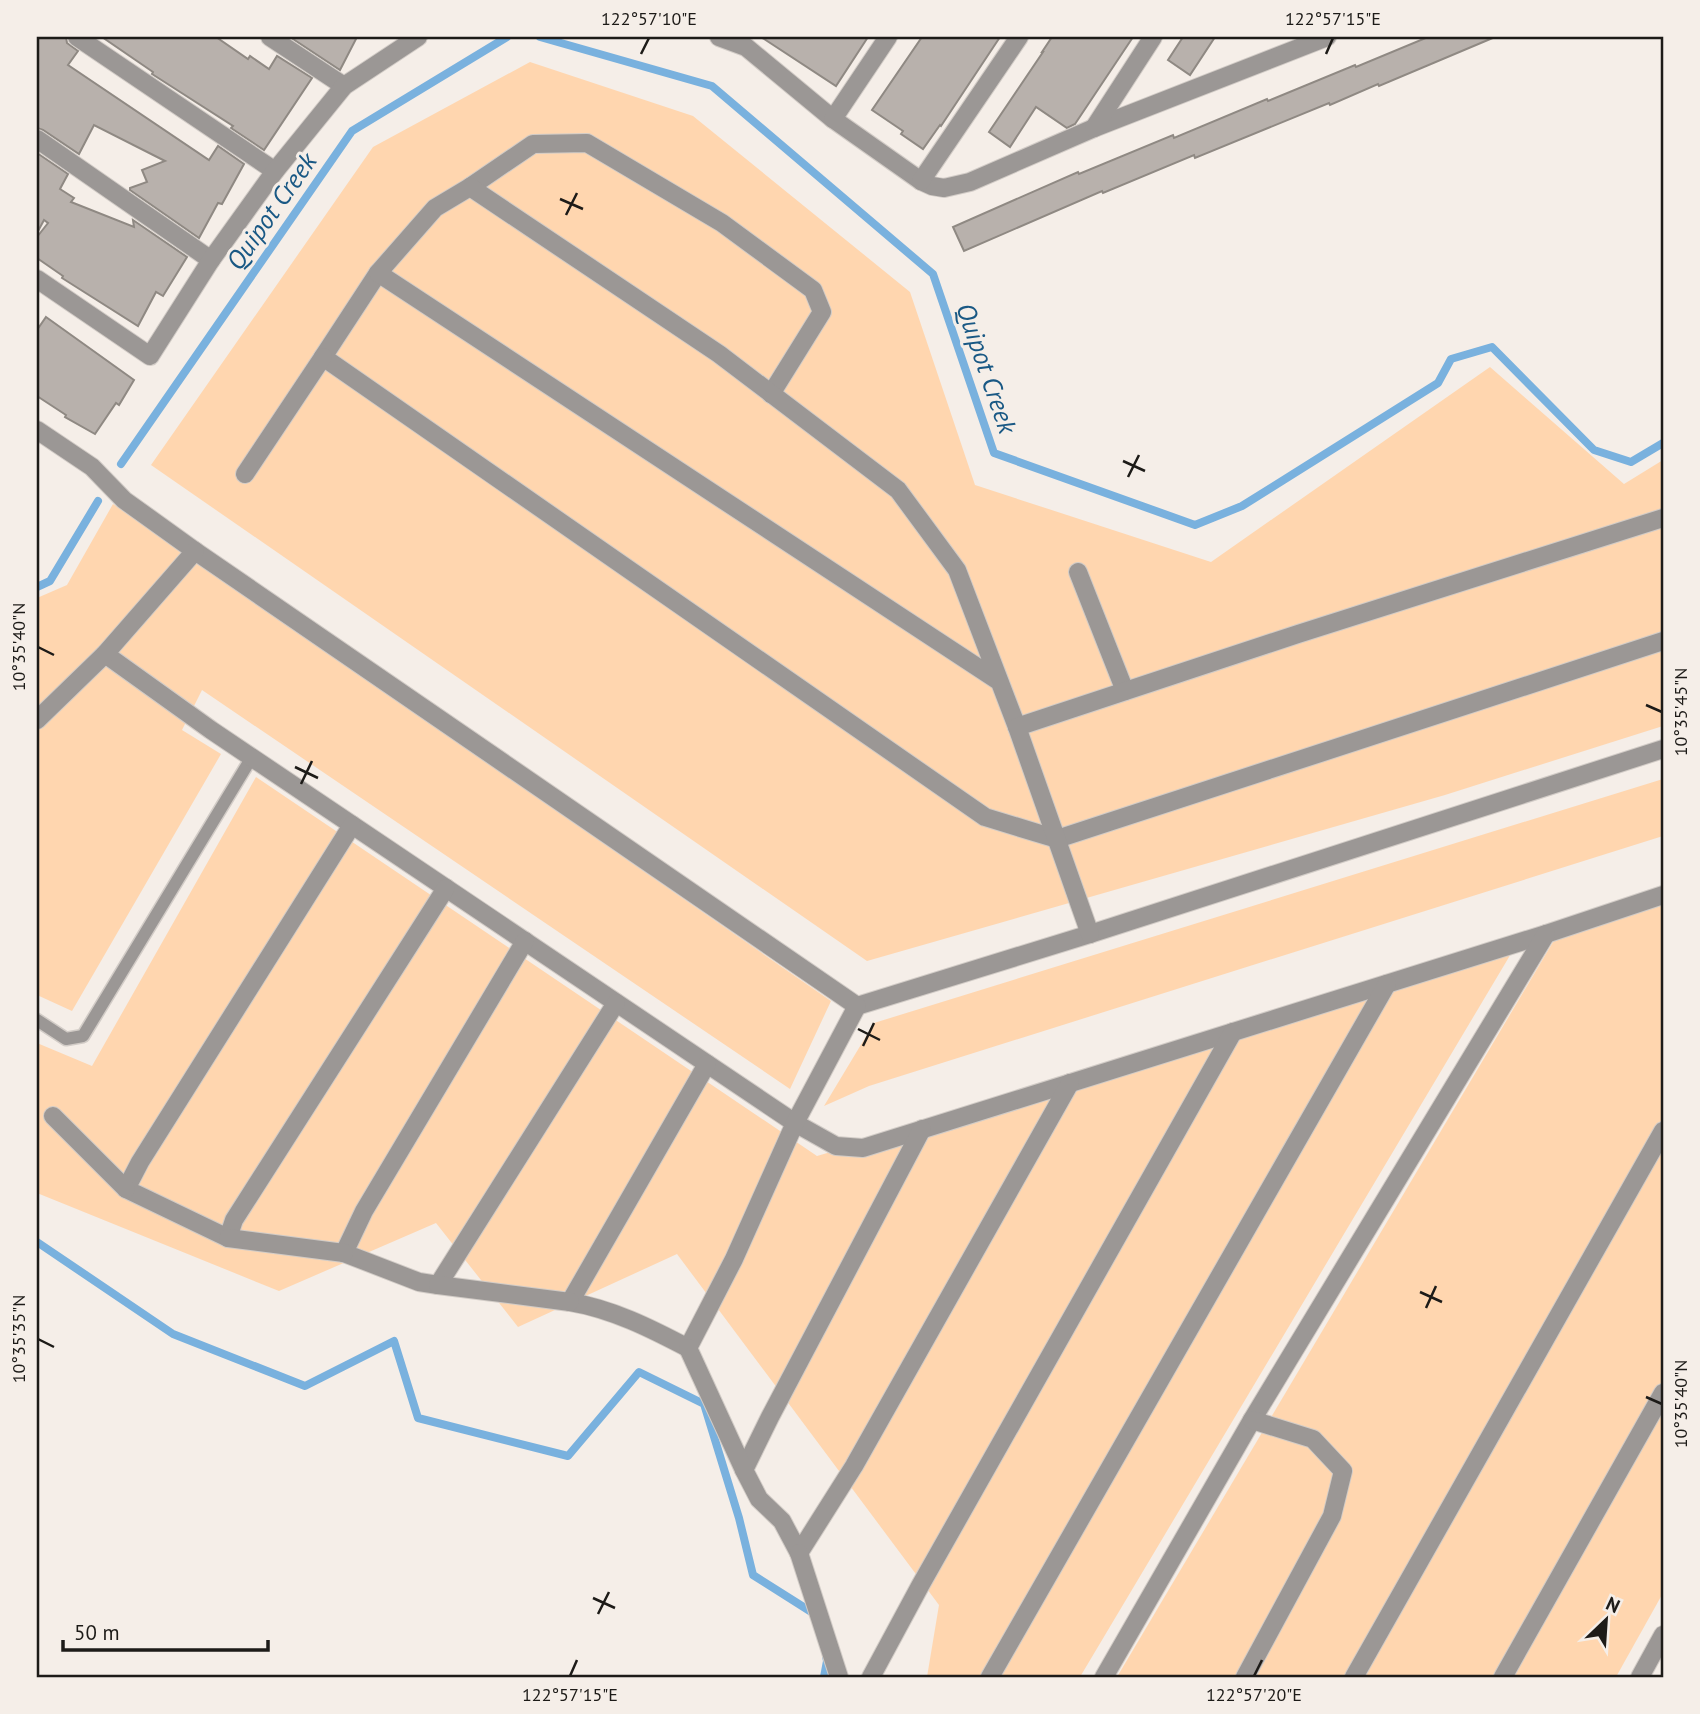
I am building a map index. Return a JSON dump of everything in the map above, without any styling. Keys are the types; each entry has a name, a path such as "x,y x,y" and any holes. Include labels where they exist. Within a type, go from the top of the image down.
{"street":[{"path":"77,37 275,171"},
{"path":"270,37 344,86"},
{"path":"37,279 150,356 211,260 275,171 344,86 418,37"},
{"path":"719,37 750,42 832,119 922,181 944,188 970,182 1094,128 1327,37"},
{"path":"832,119 888,37"},
{"path":"922,181 1019,37"},
{"path":"1094,128 1153,37"},
{"path":"37,139 211,260"},
{"path":"244,474 378,272 435,208 533,144 587,143 722,223 813,290 822,312 771,394"},
{"path":"470,187 719,354 898,490 957,570 1017,727 1090,934"},
{"path":"378,272 1000,682"},
{"path":"323,357 985,817 1057,839 1663,641"},
{"path":"37,430 92,467 124,500 195,551 857,1006"},
{"path":"1017,727 1663,517"},
{"path":"37,720 105,654 195,551"},
{"path":"1078,572 1125,691"},
{"path":"105,654 211,730 524,941 795,1123 836,1146 863,1148 1663,895"},
{"path":"688,1348 733,1259 795,1123 857,1006 1090,934 1663,749"},
{"path":"126,1188 352,825"},
{"path":"228,1238 234,1220 446,888"},
{"path":"1104,1677 1252,1420 1546,934"},
{"path":"344,1253 364,1211 524,941"},
{"path":"990,1677 1387,984"},
{"path":"438,1285 617,1003"},
{"path":"871,1677 1233,1032"},
{"path":"569,1302 707,1064"},
{"path":"799,1553 854,1466 1070,1083"},
{"path":"54,1116 126,1188 228,1238 344,1253 419,1282 592,1306 649,1327 688,1348 744,1470 760,1499 782,1521 799,1553 839,1677"},
{"path":"744,1470 922,1129"},
{"path":"1354,1677 1663,1131"},
{"path":"1503,1677 1663,1393"},
{"path":"1245,1677 1332,1516 1343,1471 1314,1439 1252,1420"},
{"path":"1640,1677 1663,1635"}],"lane":[{"path":"37,1020 66,1040 83,1036 252,757"}],"shaded area":[{"path":"530,62 693,116 910,292 975,485 1211,562 1490,367 1624,484 1663,460 1663,726 1445,795 867,961 151,465 373,147"},
{"path":"113,504 831,1001 790,1089 202,690 182,730 221,754 72,1011 37,995 37,598 67,585"},
{"path":"256,777 817,1156 1512,952 1080,1677 927,1677 939,1605 677,1254 518,1327 436,1223 279,1291 37,1193 37,1043 92,1066"},
{"path":"1663,779 1663,836 869,1086 824,1106 874,1023"},
{"path":"1663,903 1663,1593 1616,1677 1117,1677 1556,937"}],"building":[{"path":"37,37 66,37 67,43 78,51 68,65 209,160 218,146 244,164 199,238 130,190 147,182 142,170 165,161 94,125 79,154 37,128"},
{"path":"102,37 216,37 248,59 250,56 269,69 277,56 312,78 264,150"},
{"path":"290,37 357,37 340,70"},
{"path":"761,37 868,37 836,86"},
{"path":"922,37 1000,37 923,149 901,134 903,131 872,110"},
{"path":"1052,37 1133,37 1075,124 1067,128 1036,107 1010,147 989,132"},
{"path":"1183,37 1215,37 1190,75 1168,60"},
{"path":"1428,37 1495,37 1379,86 1378,84 1330,105 1329,103 1195,158 1194,155 1103,193 1102,191 964,251 953,227 1078,172 1079,174 1173,135 1174,138"},
{"path":"37,153 68,174 60,189 74,198 71,202 134,227 133,220 187,257 163,296 156,292 138,326 62,278 63,276 37,258 37,237 48,223 44,220 37,233"},
{"path":"46,317 134,380 119,405 116,403 95,434 65,417 66,415 37,396 37,330"}],"waterway":[{"name":"Quipot Creek","path":"121,464 352,131 507,37"},
{"name":"Quipot Creek","path":"540,37 712,86 933,274 994,453 1195,525 1242,506 1438,383 1451,359 1492,347 1594,450 1631,462 1663,443"},
{"name":"Quipot Creek","path":"37,587 50,581 98,501"},
{"path":"37,1242 173,1334 305,1386 394,1341 418,1418 568,1456 639,1372 704,1404 739,1518 753,1575 813,1613 814,1617"},
{"path":"824,1677 826,1656"}]}
